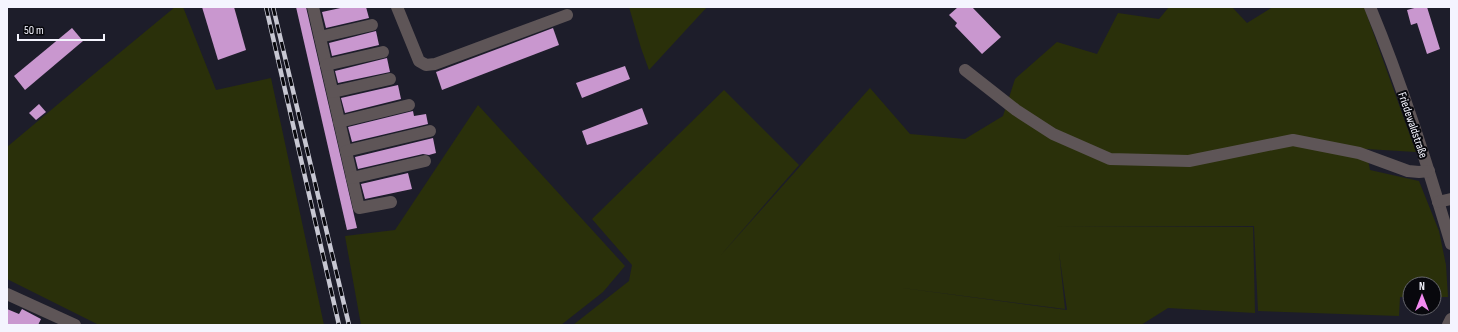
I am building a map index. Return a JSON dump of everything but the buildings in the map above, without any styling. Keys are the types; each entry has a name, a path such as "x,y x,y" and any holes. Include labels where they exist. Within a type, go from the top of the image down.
{"street":[{"path":"313,7 359,208 391,202"},
{"path":"397,7 419,61 426,65 435,64 568,15"},
{"name":"Friedewaldstraße","path":"1370,7 1385,42 1429,171 1451,244"},
{"path":"320,37 372,25"},
{"path":"326,65 383,52"},
{"path":"965,70 1016,110 1053,134 1110,159 1189,161 1293,140 1359,153 1408,171 1429,171"},
{"path":"332,92 390,79"},
{"path":"339,122 409,105"},
{"path":"346,151 430,131"},
{"path":"352,178 425,160"},
{"path":"1438,202 1451,199"},
{"path":"7,294 75,325"},
{"path":"1448,325 1451,319"}],"green space":[{"path":"175,7 183,7 216,90 271,78 324,325 99,325 7,279 7,147"},
{"path":"629,7 707,7 649,70"},
{"path":"1169,7 1232,7 1247,23 1273,7 1364,7 1416,152 1366,149 1370,170 1419,181 1439,231 1446,265 1448,297 1442,297 1442,276 1402,276 1402,297 1400,297 1399,316 1258,311 1254,226 1056,227 1253,227 1255,313 1168,308 1141,325 573,325 629,281 632,265 592,219 724,90 799,165 720,256 870,88 910,134 965,139 1003,116 1015,79 1057,42 1097,54 1118,13 1159,19","holes":["1059,252 1067,310 895,287 1065,309"]},
{"path":"478,105 625,266 603,292 561,325 361,325 345,236 395,230"}],"railway":[{"path":"266,7 339,325"},
{"path":"273,7 349,325"}]}
